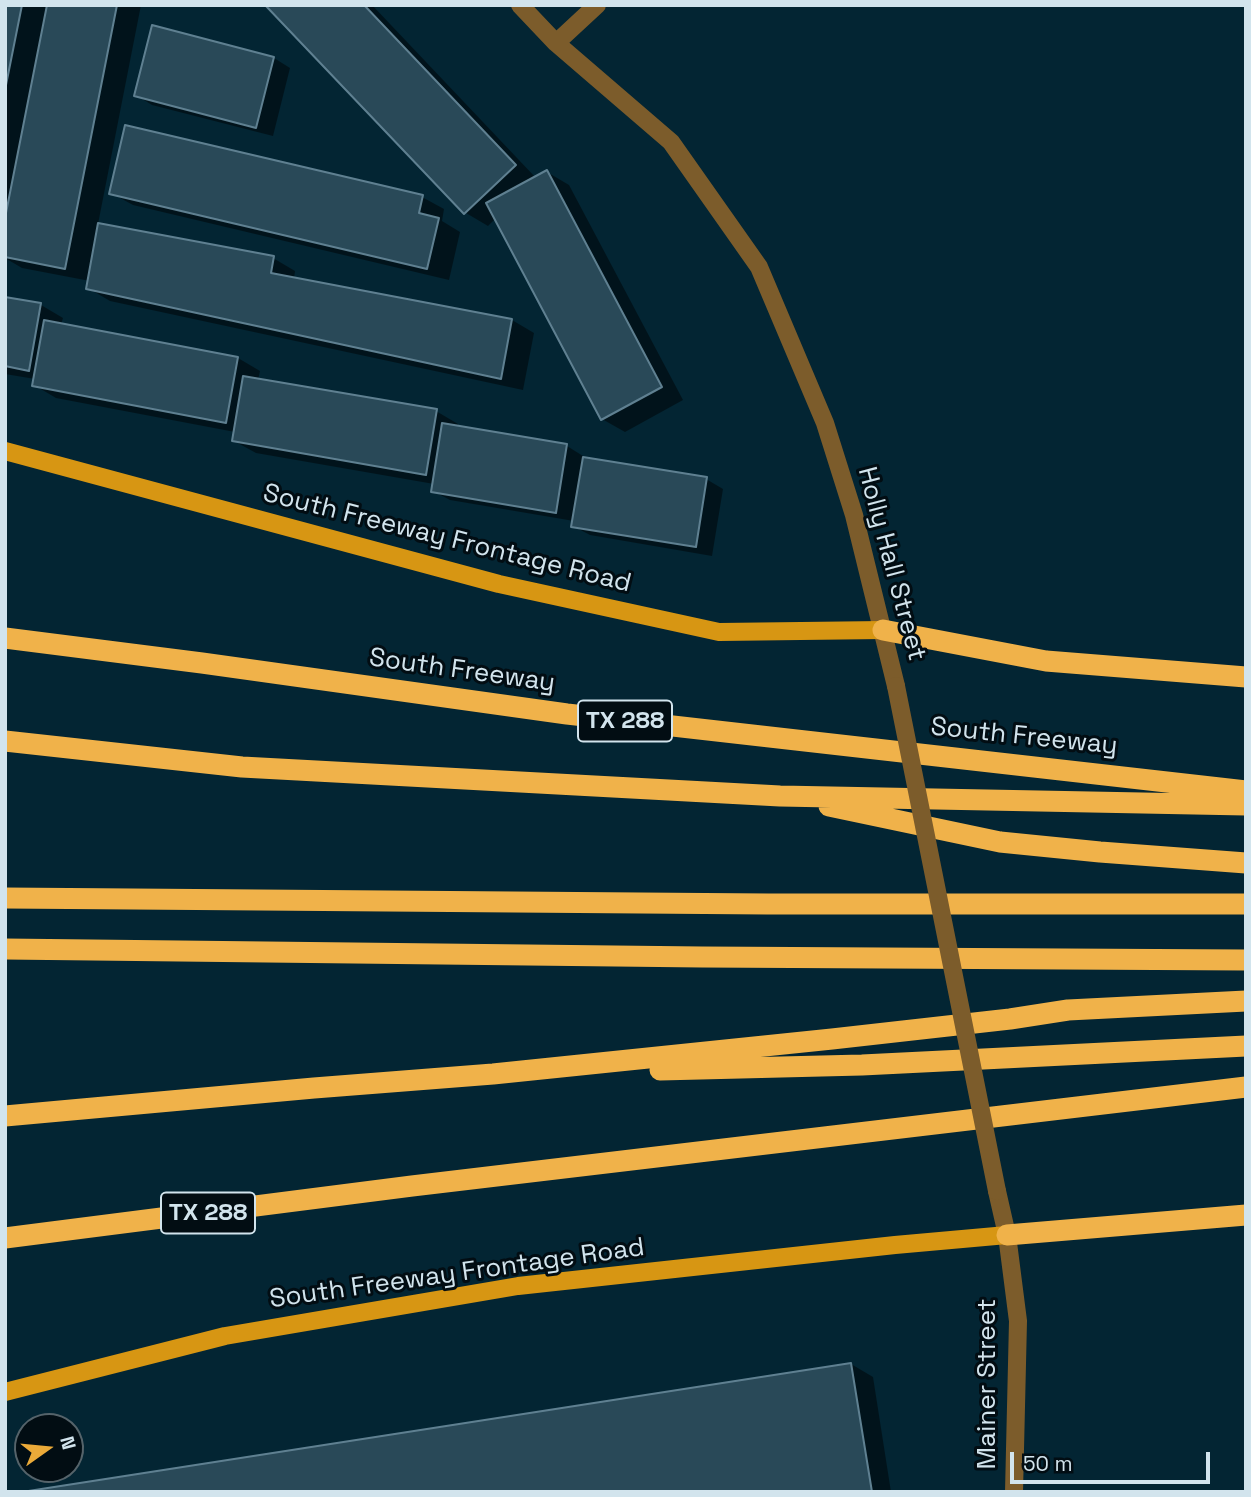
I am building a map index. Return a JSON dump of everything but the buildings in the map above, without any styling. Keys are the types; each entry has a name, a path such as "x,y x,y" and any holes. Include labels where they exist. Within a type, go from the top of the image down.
{"highway":[{"path":"883,630 1046,661 1246,677"},
{"name":"South Freeway","path":"5,638 567,714 1246,791"},
{"path":"5,741 242,767 780,796 1246,804"},
{"path":"780,796 1000,842 1246,863"},
{"path":"5,898 754,904 1246,904"},
{"path":"5,948 702,957 1246,960"},
{"path":"5,1116 493,1074 846,1038 1068,1010 1246,1001"},
{"path":"493,1074 862,1065 1246,1046"},
{"name":"TX 288","path":"5,1238 425,1184 1246,1087"},
{"path":"1007,1235 1246,1215"}],"main road":[{"name":"South Freeway Frontage Road","path":"5,451 499,584 719,632 883,630"},
{"name":"South Freeway Frontage Road","path":"5,1392 225,1336 518,1286 1007,1235"}],"street":[{"name":"Holly Hall Street","path":"520,5 556,43 671,142 759,267 825,423 854,515 896,686 1007,1235"},
{"path":"556,43 597,5"},
{"name":"Mainer Street","path":"1007,1235 1018,1321 1014,1492"}]}
